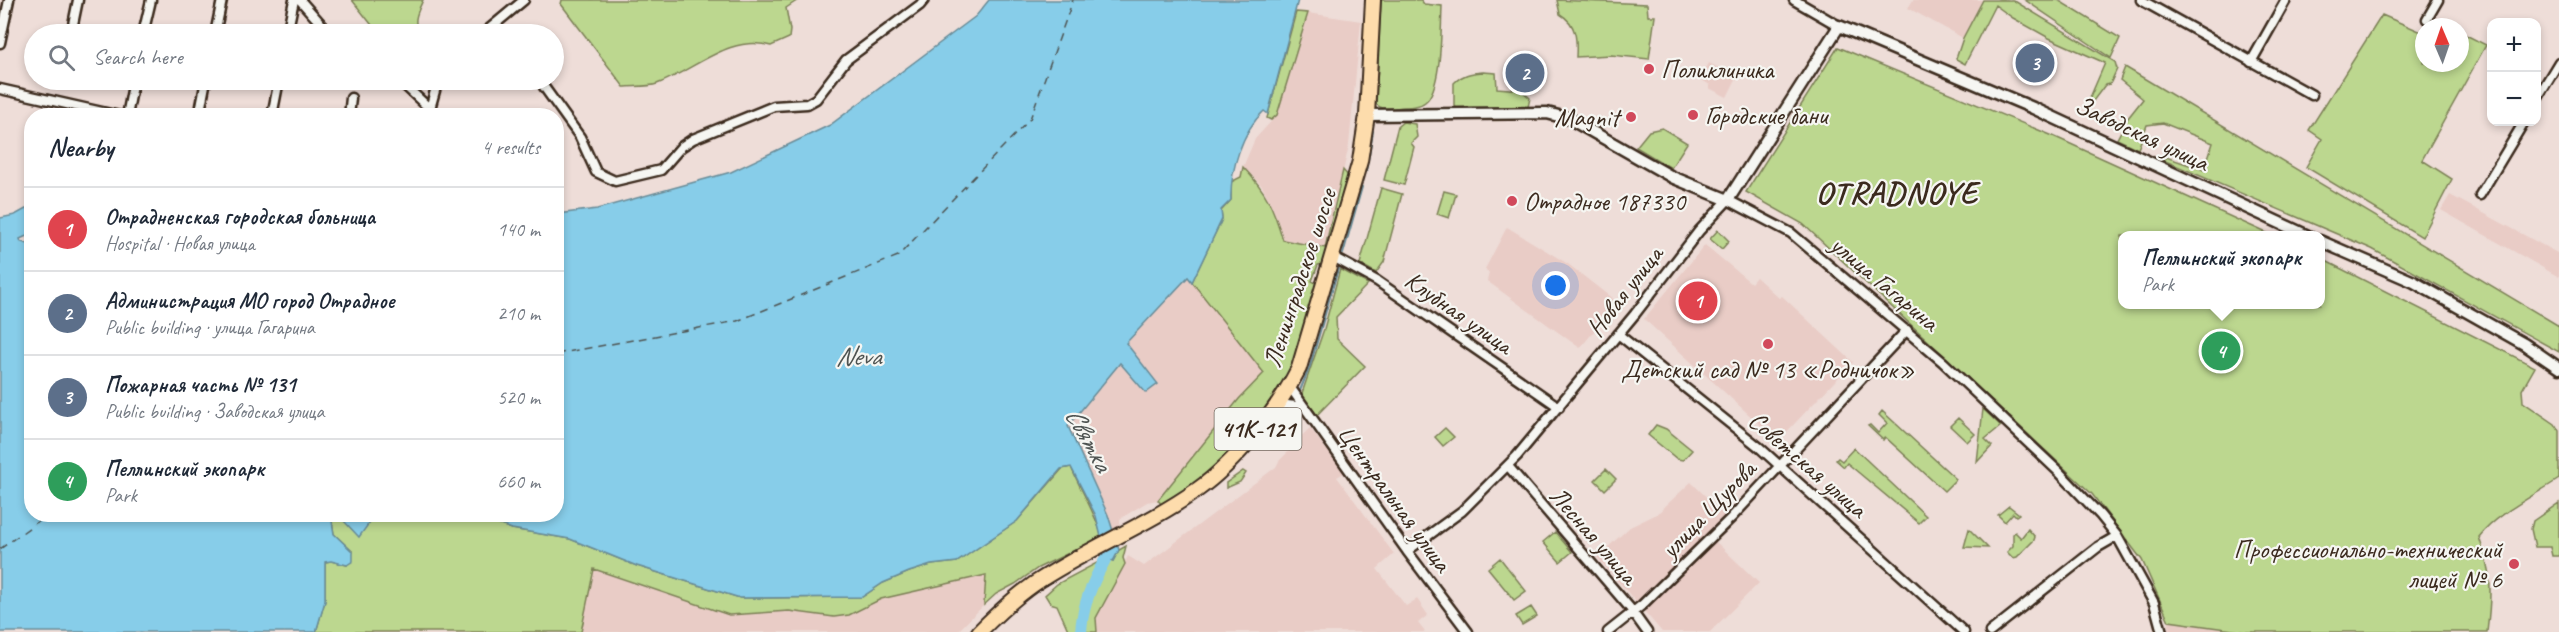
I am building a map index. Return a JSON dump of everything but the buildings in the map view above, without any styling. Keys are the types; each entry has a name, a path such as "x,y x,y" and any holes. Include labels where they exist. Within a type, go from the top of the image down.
{"main road":[{"name":"Ленинградское шоссе","path":"980,632 1005,607 1035,583 1195,492 1212,479 1262,425 1290,387 1299,368 1359,165 1367,115 1373,0"}],"street":[{"path":"0,43 9,0"},
{"path":"73,24 78,0"},
{"path":"145,24 150,0"},
{"path":"217,24 222,0"},
{"path":"289,24 294,0"},
{"path":"300,0 321,24"},
{"path":"502,24 524,0"},
{"path":"564,115 580,137 596,172 615,181 661,170 681,147 693,139 774,106 807,104 816,99 846,60 924,0"},
{"name":"Заводская улица","path":"1794,0 1839,27 2014,99 2296,231"},
{"path":"2141,0 2312,95"},
{"path":"2251,62 2286,0"},
{"path":"2428,18 2439,0"},
{"name":"Новая улица","path":"1407,551 1462,511 1508,466 1559,407 1699,231 1728,200 1839,27"},
{"path":"2541,92 2559,62"},
{"path":"0,88 86,108"},
{"path":"129,108 132,90"},
{"path":"201,106 204,90"},
{"path":"274,108 277,90"},
{"path":"408,90 425,108"},
{"path":"430,108 435,90"},
{"path":"546,90 559,108"},
{"path":"350,108 351,98"},
{"name":"улица Гагарина","path":"1367,115 1547,113 1570,119 1672,177 1728,200 1791,233 1907,330 2028,442 2100,515 2116,536 2154,603 2162,632"},
{"path":"2480,195 2522,126"},
{"path":"2325,243 2414,282 2524,344 2559,368"},
{"name":"Клубная улица","path":"1333,256 1377,281 1559,407"},
{"name":"улица Щурова","path":"1608,632 1632,613 1731,518 1907,330"},
{"name":"Советская улица","path":"1618,334 1780,465 1964,632"},
{"name":"Центральная улица","path":"1290,387 1468,632"},
{"path":"1274,409 1287,405 1304,407"},
{"name":"Лесная улица","path":"1508,466 1647,632"},
{"path":"1990,632 2098,547 2116,536"}],"shaded area":[{"path":"1913,0 1983,0 1963,38 1908,8"},
{"path":"1308,13 1361,21 1349,145 1326,248 1283,240 1273,209 1262,186 1243,167 1255,139 1277,115"},
{"path":"1709,63 1737,77 1727,97 1709,88 1710,85 1700,79"},
{"path":"2450,195 2559,254 2559,277 2441,210"},
{"path":"1507,227 1568,264 1618,303 1580,348 1487,281 1489,273 1485,269"},
{"name":"Детский сад № 13 «Родничок»","path":"1705,245 1751,283 1756,277 1779,298 1782,296 1853,362 1778,441 1644,319"},
{"path":"1188,277 1264,373 1239,399 1158,500 1147,502 1120,519 1120,527 1113,531 1068,426 1121,362 1146,393 1157,383 1126,343"},
{"path":"1310,428 1344,473 1337,477 1394,554 1377,569 1406,606 1417,599 1428,615 1418,623 1425,632 1097,632 1096,618 1128,556 1144,566 1276,467 1295,445 1294,443"},
{"path":"1691,482 1725,515 1636,602 1597,557 1630,527 1657,514"},
{"path":"1714,540 1759,583 1710,632 1662,632 1644,611"},
{"path":"593,569 729,615 789,611 834,617 850,615 881,599 986,575 984,605 957,632 581,632"},
{"path":"2169,621 2214,628 2247,632 2168,632"}],"green space":[{"path":"352,0 423,0 417,13 417,24 371,24"},
{"path":"562,0 798,0 786,8 789,38 771,46 756,43 727,49 657,84 624,87 561,4"},
{"path":"1381,0 1421,0 1424,4 1442,6 1438,72 1431,95 1420,105 1382,108 1376,104"},
{"path":"1557,0 1647,4 1648,16 1655,16 1649,59 1611,55 1576,57 1575,33 1570,23 1560,14"},
{"path":"1983,0 2013,0 2115,62 2117,69 2110,84 2105,85 2093,101 2089,100 2105,63 2049,38 1995,5 1965,64 1956,59 1963,38"},
{"path":"2025,0 2058,0 2120,38 2111,58"},
{"path":"1296,12 1308,13 1277,115 1271,120 1267,118"},
{"path":"2382,15 2415,29 2415,72 2469,72 2469,36 2486,45 2422,160 2452,179 2422,237 2306,167 2322,139 2309,130"},
{"path":"1838,47 2053,136 2262,231 2118,231 2118,309 2325,309 2325,261 2535,367 2522,390 2523,402 2555,424 2559,431 2559,479 2495,520 2479,537 2490,584 2487,632 2247,632 2169,621 2142,560 2092,494 1803,224 1746,192"},
{"path":"2125,67 2559,326 2559,352 2372,249 2163,160 2166,157 2204,170 2213,143 2163,123 2147,125 2138,149 2117,139 2128,118 2143,99 2120,80"},
{"path":"1496,73 1497,88 1521,90 1530,98 1528,107 1457,108 1454,106 1454,83 1467,74"},
{"path":"1403,122 1415,124 1417,137 1411,143 1414,147 1404,185 1384,180 1398,126"},
{"path":"1662,128 1687,143 1671,168 1636,147 1649,131"},
{"path":"1243,167 1268,200 1283,240 1325,248 1343,170 1349,177 1323,264 1318,265 1312,281 1316,283 1296,362 1273,401 1208,476 1161,504 1158,500 1239,399 1264,373 1192,282 1222,219 1221,211 1231,200 1231,182 1241,177"},
{"path":"1381,188 1402,194 1384,262 1376,273 1360,264"},
{"path":"1444,191 1456,194 1449,218 1437,214"},
{"path":"1718,230 1729,241 1722,249 1710,239"},
{"path":"1340,269 1368,284 1336,317 1337,339 1365,366 1317,415 1301,396 1324,329"},
{"path":"1983,409 2001,426 1985,439 1992,446 1977,462"},
{"path":"1882,411 1956,479 1944,491 1885,437 1883,440 1868,426 1870,425 1878,433 1887,423 1879,415"},
{"path":"1958,418 1975,434 1967,442 1950,426"},
{"path":"1656,425 1666,429 1692,450 1683,460 1677,459 1648,435"},
{"path":"1445,428 1454,437 1443,446 1435,437"},
{"path":"1854,448 1926,516 1919,523 1847,463 1844,467 1836,460 1838,458 1842,461"},
{"path":"1071,467 1096,519 1102,537 1038,568 996,594 984,605 986,575 881,599 849,615 834,617 789,611 729,615 594,569 581,632 316,632 325,601 325,562 331,561 347,565 353,552 334,534 332,522 492,522 512,529 570,539 637,566 740,598 862,597 883,583 909,572 931,565 957,562 1017,521 1062,469"},
{"path":"1606,469 1616,479 1605,490 1595,480"},
{"path":"1243,471 1246,473 1240,482 1226,488 1226,483"},
{"path":"2559,503 2559,556 2552,556 2550,547 2535,547 2531,529 2533,521"},
{"path":"2009,506 2019,514 2016,516 2013,513 2005,522 1998,515"},
{"path":"1969,529 1988,548 1964,547"},
{"path":"2028,529 2035,537 2034,540 2017,557 2013,558 2007,552 2013,546 2013,534 2015,532 2021,538"},
{"path":"1555,532 1572,552 1560,562 1543,542"},
{"path":"1126,546 1123,558 1125,564 1096,618 1097,632 1069,632 1057,605 1050,603 1045,595 1057,584 1106,558 1113,561 1119,550"},
{"path":"1500,558 1526,591 1514,600 1488,568"},
{"path":"1531,607 1537,616 1522,625 1516,616"}],"water":[{"name":"Neva","path":"989,0 1298,0 1268,114 1264,111 1256,119 1244,140 1235,164 1231,200 1221,210 1222,219 1192,282 1188,277 1126,343 1158,384 1146,393 1120,363 1068,426 1108,515 1119,550 1113,561 1106,558 1096,516 1071,467 1061,469 1017,521 957,562 931,565 909,572 883,583 862,597 740,598 637,566 570,539 512,529 492,522 564,522 564,213 597,209 731,172 830,125 976,16"},
{"path":"24,210 24,237 20,239 24,243 24,522 332,522 334,534 353,552 353,561 347,565 331,561 325,562 325,601 316,632 0,632 0,218 15,215"},
{"path":"345,522 370,522 359,537"}],"waterway":[{"path":"1366,172 1373,131"},
{"path":"1343,254 1362,187"},
{"path":"1299,393 1310,366 1338,269"},
{"name":"Святка","path":"1081,632 1087,600 1110,543"}],"ferry route":[{"path":"564,353 737,321 898,256 1030,119 1073,0"},
{"path":"0,549 37,522"}],"place":[{"name":"Пожарная часть № 131","path":"2035,63"},
{"name":"Поликлиника","path":"1649,69"},
{"name":"Администрация МО город Отрадное","path":"1525,73"},
{"name":"Городские бани","path":"1693,115"},
{"name":"Magnit","path":"1631,117"},
{"name":"Отрадное 187330","path":"1512,201"},
{"name":"Отрадненская городская больница","path":"1698,301"},
{"name":"Детский сад № 13 «Родничок»","path":"1768,344"},
{"name":"Пеллинский экопарк","path":"2221,351"},
{"name":"Профессионально-технический лицей № 6","path":"2514,564"}],"district":[{"name":"OTRADNOYE","path":"1897,192"}]}
